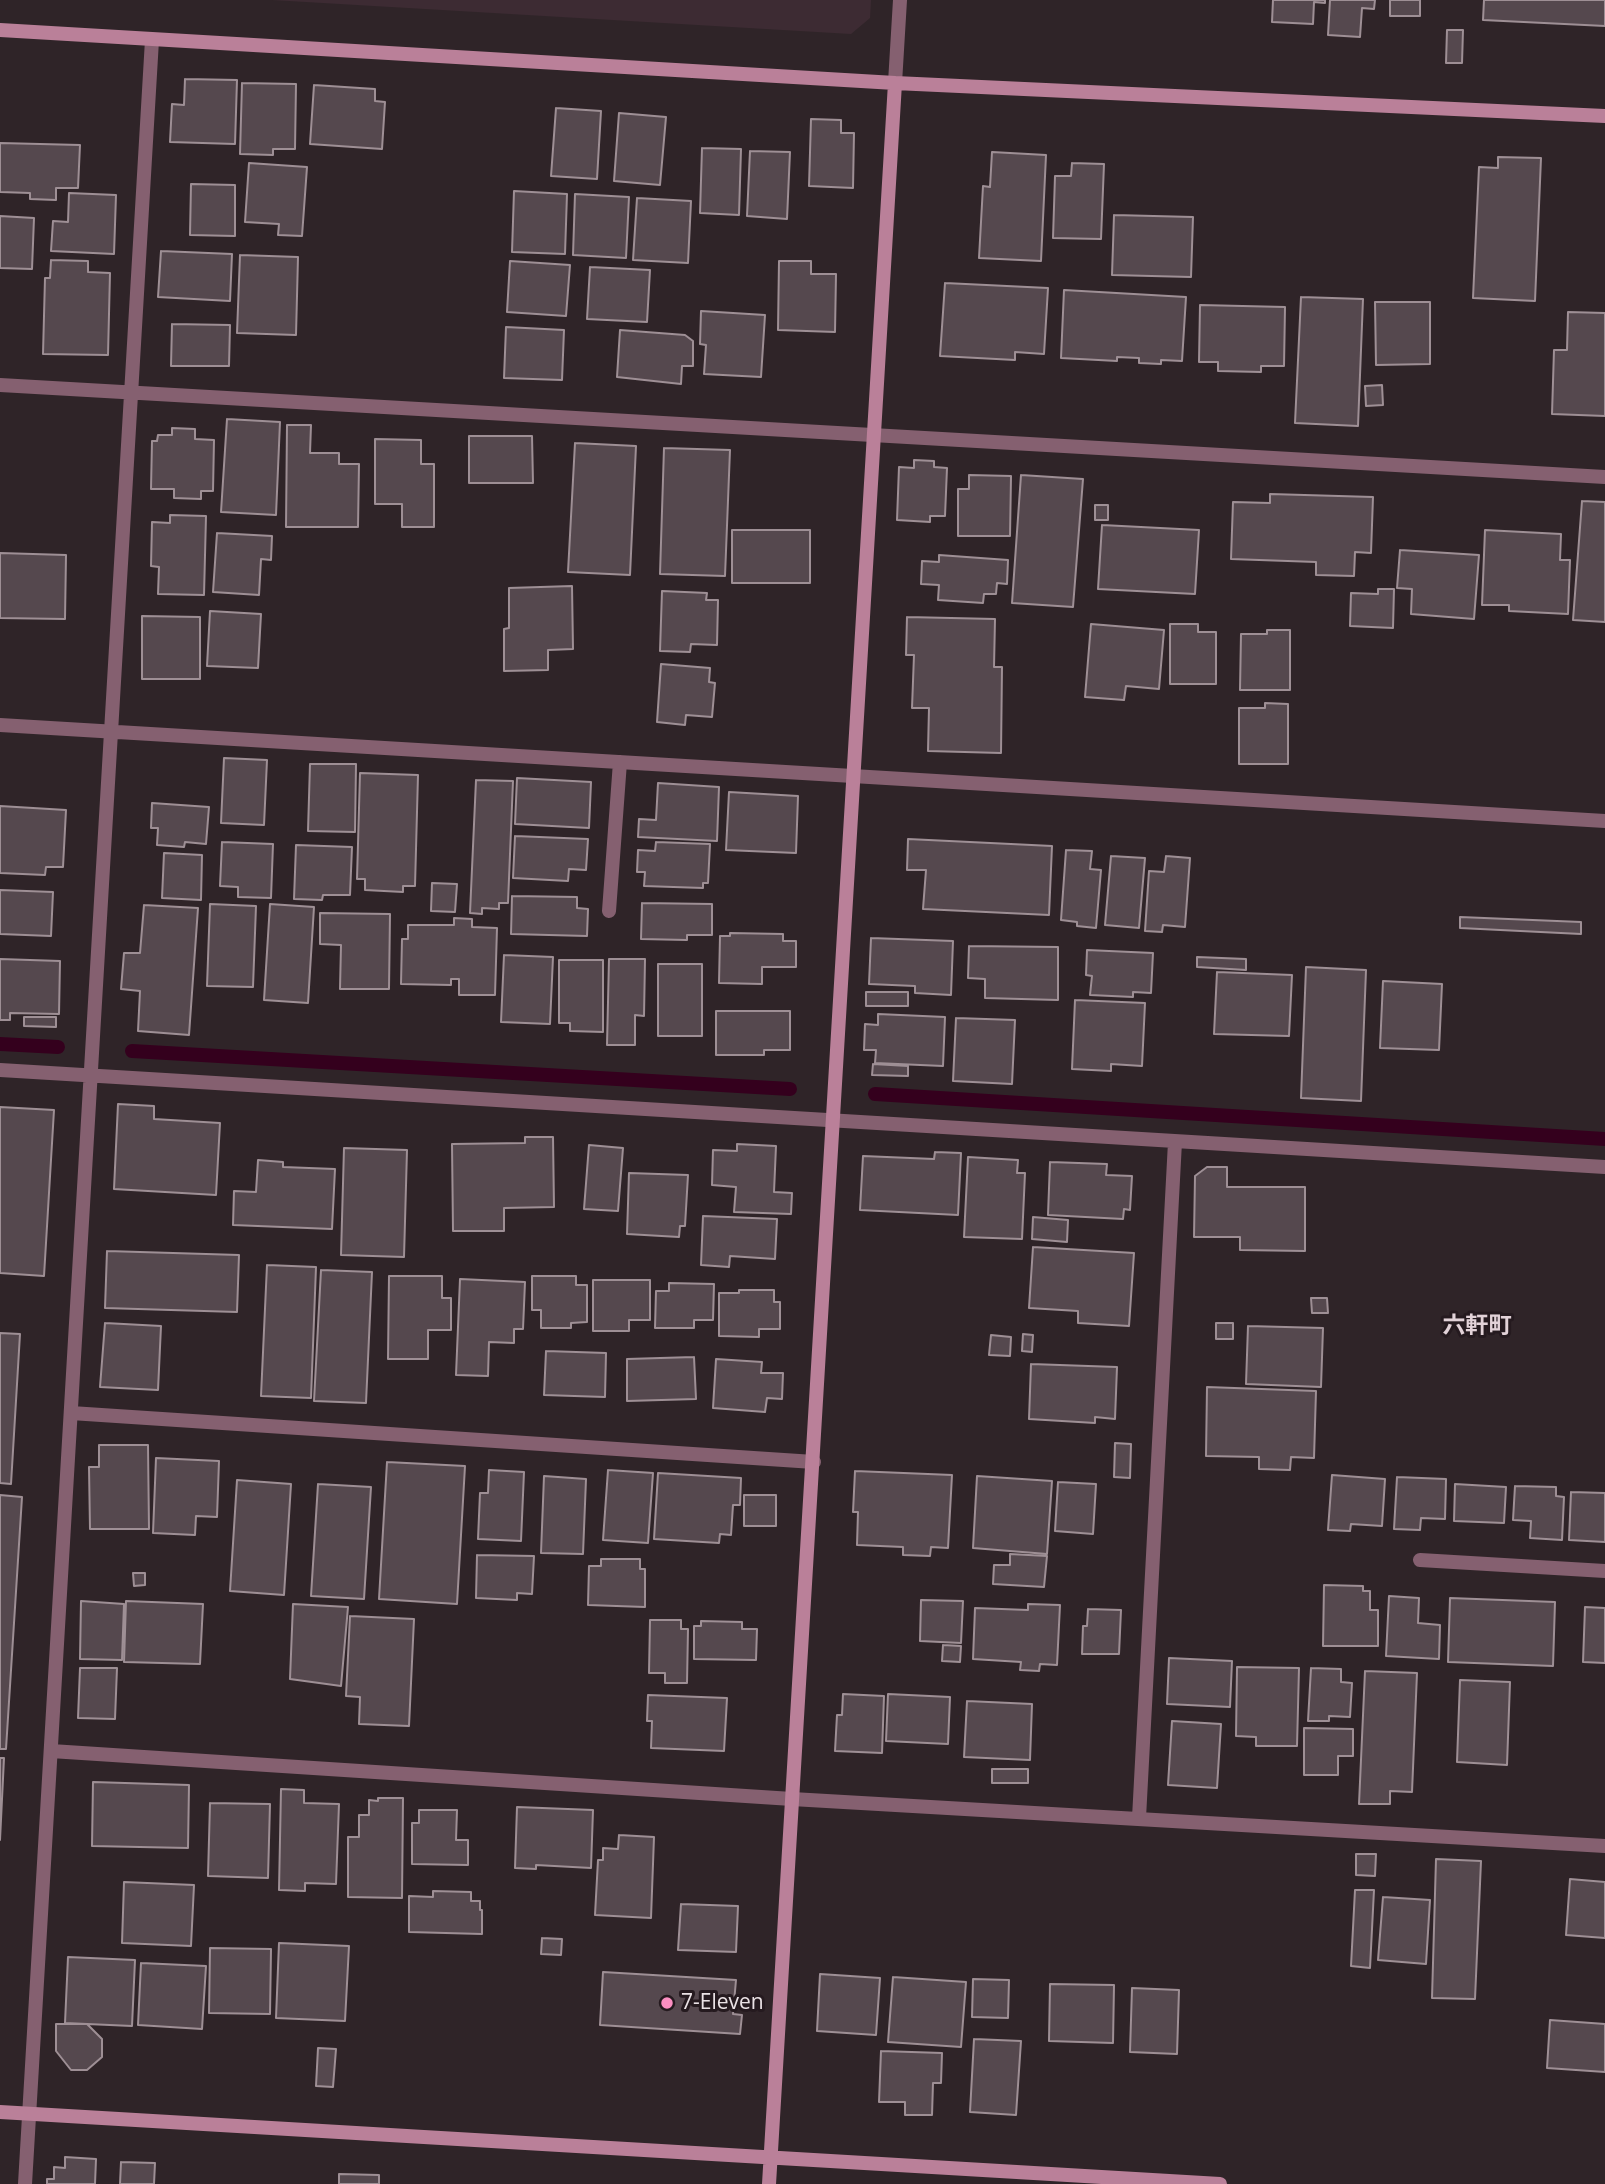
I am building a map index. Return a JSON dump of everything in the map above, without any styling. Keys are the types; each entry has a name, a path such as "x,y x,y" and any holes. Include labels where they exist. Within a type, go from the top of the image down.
{"street":[{"path":"769,2184 900,0"},
{"path":"0,30 895,83 1605,116"},
{"path":"25,2184 152,40"},
{"path":"0,385 1605,477"},
{"path":"0,725 1605,821"},
{"path":"610,911 620,762"},
{"path":"0,1070 1605,1167"},
{"path":"1139,1818 1175,1142"},
{"path":"71,1413 814,1462"},
{"path":"1420,1560 1605,1571"},
{"path":"51,1751 792,1799 1605,1846"},
{"path":"0,2112 1220,2184"}],"shaded area":[{"path":"272,0 871,0 870,18 851,34"}],"building":[{"path":"1273,0 1325,0 1325,3 1314,2 1313,24 1272,22"},
{"path":"1330,0 1375,0 1374,9 1362,8 1360,37 1328,35"},
{"path":"1390,0 1420,0 1420,16 1390,16"},
{"path":"1484,0 1605,0 1605,26 1483,20"},
{"path":"1447,30 1463,30 1462,63 1446,63"},
{"path":"185,79 237,80 235,144 170,142 172,104 184,105"},
{"path":"242,83 296,84 295,149 273,149 273,155 240,154"},
{"path":"314,85 375,89 375,101 385,102 382,149 310,144"},
{"path":"556,108 601,111 597,179 551,176"},
{"path":"619,113 666,117 660,185 614,181"},
{"path":"811,119 841,120 841,133 854,133 853,188 809,186"},
{"path":"0,143 80,145 78,188 56,188 56,200 30,199 30,193 0,192"},
{"path":"702,148 741,149 739,215 700,213"},
{"path":"750,151 790,152 787,219 747,216"},
{"path":"992,152 1046,155 1041,261 979,258 983,186 990,187"},
{"path":"1498,157 1541,158 1535,301 1473,298 1479,167 1498,168"},
{"path":"249,163 307,167 302,236 278,235 279,224 245,222"},
{"path":"1072,163 1104,164 1101,239 1053,238 1055,176 1071,176"},
{"path":"191,184 235,185 235,236 190,235"},
{"path":"514,191 567,194 565,254 512,252"},
{"path":"69,193 116,195 114,254 51,251 53,221 68,222"},
{"path":"575,194 629,197 626,258 573,255"},
{"path":"637,198 691,201 688,263 633,260"},
{"path":"1114,215 1193,217 1191,277 1112,275"},
{"path":"0,216 34,218 32,269 0,268"},
{"path":"161,251 232,254 230,301 158,297"},
{"path":"240,255 298,257 296,335 237,333"},
{"path":"51,260 88,261 88,272 110,273 108,355 43,354 45,278 50,278"},
{"path":"510,261 570,265 566,316 507,312"},
{"path":"779,261 811,261 811,274 836,274 835,332 778,330"},
{"path":"590,267 650,270 647,322 587,319"},
{"path":"945,283 1048,288 1044,354 1015,352 1015,360 940,356"},
{"path":"1064,290 1186,297 1182,361 1161,360 1161,364 1139,363 1139,358 1117,357 1117,361 1061,358"},
{"path":"1301,297 1363,299 1358,426 1295,423"},
{"path":"1375,302 1430,302 1430,364 1376,365"},
{"path":"1200,305 1285,307 1284,366 1261,366 1261,372 1218,371 1218,362 1199,362"},
{"path":"701,311 765,315 761,377 704,374 706,345 700,344"},
{"path":"1568,312 1605,313 1605,416 1552,414 1554,350 1567,350"},
{"path":"172,324 230,325 229,366 171,366"},
{"path":"506,327 564,330 562,380 504,378"},
{"path":"620,330 685,335 693,341 693,366 682,366 681,384 617,377"},
{"path":"1382,385 1383,405 1366,406 1365,386"},
{"path":"227,419 280,422 276,515 221,512"},
{"path":"287,425 311,425 310,453 339,453 339,464 359,464 358,527 286,527"},
{"path":"172,428 195,429 195,439 214,440 213,491 201,491 201,499 174,498 174,489 151,489 152,441 157,441 158,435 172,435"},
{"path":"469,436 532,436 533,483 469,483"},
{"path":"375,439 421,440 421,464 434,464 434,527 402,527 402,504 375,504"},
{"path":"575,443 636,446 630,575 568,572"},
{"path":"664,448 730,450 725,576 660,574"},
{"path":"914,460 934,461 934,467 947,468 945,516 930,516 930,522 897,520 899,467 914,468"},
{"path":"969,475 1011,476 1010,536 958,536 958,489 969,489"},
{"path":"1021,475 1083,479 1073,607 1012,603"},
{"path":"1270,494 1373,497 1371,553 1355,552 1354,576 1316,575 1316,562 1231,559 1233,502 1270,503"},
{"path":"1582,501 1605,502 1605,622 1573,620"},
{"path":"1095,505 1108,505 1108,520 1095,520"},
{"path":"170,515 206,516 204,595 158,594 159,567 151,566 152,522 170,523"},
{"path":"1102,525 1199,530 1195,594 1098,589"},
{"path":"732,530 810,530 810,583 732,583"},
{"path":"1485,530 1561,534 1560,560 1570,560 1568,614 1509,611 1509,605 1482,605"},
{"path":"217,533 272,536 271,560 261,559 259,595 213,592"},
{"path":"1400,550 1479,555 1474,619 1411,614 1412,589 1397,588"},
{"path":"0,553 66,555 65,619 0,618"},
{"path":"939,555 1008,560 1007,584 997,583 996,594 984,594 983,603 938,600 939,585 921,584 922,561 939,562"},
{"path":"572,586 573,649 548,650 548,670 504,671 504,629 509,628 509,588"},
{"path":"1378,589 1394,589 1393,628 1350,626 1351,593 1378,594"},
{"path":"662,591 707,593 706,600 718,600 717,645 691,644 690,652 660,651"},
{"path":"210,611 261,614 258,668 207,666"},
{"path":"142,616 200,617 200,679 142,679"},
{"path":"907,617 995,619 994,667 1002,667 1001,753 928,751 929,708 912,708 914,655 906,655"},
{"path":"1091,624 1164,630 1159,689 1126,686 1124,700 1085,697"},
{"path":"1170,624 1198,624 1198,632 1216,632 1216,684 1170,684"},
{"path":"1267,630 1290,630 1290,690 1240,690 1241,634 1267,634"},
{"path":"661,664 710,668 709,682 715,683 712,717 686,715 685,725 657,722"},
{"path":"1265,703 1288,704 1288,764 1239,764 1239,708 1265,708"},
{"path":"224,758 267,760 264,825 221,823"},
{"path":"310,764 356,764 355,832 308,831"},
{"path":"360,773 418,775 415,886 403,886 403,892 365,890 365,879 357,879"},
{"path":"517,778 591,782 589,828 515,824"},
{"path":"476,780 513,781 508,903 499,903 499,909 482,908 482,914 470,913"},
{"path":"658,783 719,787 717,841 638,837 639,819 656,820"},
{"path":"729,792 798,796 796,853 726,850"},
{"path":"152,803 209,807 206,844 185,842 184,847 157,845 158,828 151,828"},
{"path":"0,806 66,810 63,867 46,867 45,875 0,873"},
{"path":"515,836 588,839 586,870 569,869 568,881 513,878"},
{"path":"908,839 1052,846 1049,915 923,909 926,870 907,870"},
{"path":"222,842 273,844 271,898 238,897 238,887 220,886"},
{"path":"656,842 710,844 708,883 703,883 703,888 644,886 645,872 637,872 638,850 655,851"},
{"path":"296,845 352,847 350,895 323,895 322,900 294,899"},
{"path":"1066,850 1092,851 1090,869 1101,870 1096,928 1077,926 1077,922 1061,920"},
{"path":"164,853 202,855 201,900 162,898"},
{"path":"1111,856 1145,858 1139,928 1105,925"},
{"path":"1166,856 1190,858 1185,927 1163,925 1162,932 1145,931 1149,871 1164,872"},
{"path":"432,883 457,884 455,912 431,911"},
{"path":"0,890 53,892 51,936 0,934"},
{"path":"512,896 577,897 577,908 588,909 587,936 511,934"},
{"path":"642,903 712,904 712,935 687,935 687,940 641,939"},
{"path":"210,904 256,906 253,987 207,986"},
{"path":"270,904 314,907 308,1003 264,1000"},
{"path":"144,905 198,908 189,1035 138,1031 140,991 121,989 124,953 140,953"},
{"path":"320,913 390,914 389,989 340,989 341,945 320,944"},
{"path":"1460,917 1581,922 1581,934 1460,928"},
{"path":"454,918 472,919 472,927 497,928 495,995 459,995 459,979 451,979 451,985 401,984 402,939 408,939 408,925 454,925"},
{"path":"730,933 783,934 783,941 796,941 796,967 762,967 762,984 719,983 720,936 730,936"},
{"path":"871,938 953,941 951,995 915,993 915,986 869,984"},
{"path":"969,946 1058,947 1058,1000 985,998 985,979 968,978"},
{"path":"1087,950 1153,953 1151,993 1133,992 1133,997 1090,995 1092,976 1086,975"},
{"path":"504,955 553,957 550,1024 501,1022"},
{"path":"1197,957 1246,959 1246,970 1197,967"},
{"path":"0,959 60,961 59,1014 10,1013 10,1020 0,1020"},
{"path":"609,959 645,959 644,1016 635,1015 635,1045 607,1045"},
{"path":"559,960 603,960 603,1032 570,1031 570,1023 559,1023"},
{"path":"658,964 702,964 702,1036 658,1036"},
{"path":"1306,967 1366,970 1361,1101 1301,1098"},
{"path":"1217,972 1292,975 1289,1036 1214,1034"},
{"path":"1383,981 1442,984 1439,1050 1380,1048"},
{"path":"866,992 908,992 908,1006 866,1006"},
{"path":"1075,1000 1145,1003 1142,1066 1111,1064 1111,1071 1072,1069"},
{"path":"716,1011 790,1011 790,1050 764,1050 764,1055 716,1055"},
{"path":"878,1014 945,1017 943,1066 875,1063 876,1050 864,1050 865,1024 878,1025"},
{"path":"24,1017 56,1017 56,1027 24,1026"},
{"path":"956,1018 1015,1020 1012,1084 953,1081"},
{"path":"873,1064 908,1066 908,1076 872,1075"},
{"path":"118,1104 154,1106 154,1119 220,1123 216,1195 114,1189"},
{"path":"0,1107 54,1110 44,1276 0,1273"},
{"path":"525,1137 553,1137 554,1207 504,1208 504,1231 453,1231 452,1144 525,1143"},
{"path":"737,1144 776,1146 774,1192 792,1193 791,1214 734,1212 736,1187 712,1185 713,1150 737,1151"},
{"path":"589,1145 623,1148 618,1211 584,1209"},
{"path":"344,1148 407,1150 404,1257 341,1255"},
{"path":"935,1152 961,1153 958,1215 860,1210 863,1156 934,1159"},
{"path":"968,1157 1018,1160 1017,1173 1025,1173 1022,1239 964,1237"},
{"path":"258,1160 283,1162 283,1167 335,1169 332,1229 233,1225 234,1191 256,1192"},
{"path":"1050,1162 1107,1164 1106,1175 1132,1176 1130,1210 1124,1209 1123,1219 1048,1215"},
{"path":"1207,1167 1227,1167 1227,1187 1305,1187 1305,1251 1240,1250 1240,1237 1194,1237 1195,1176"},
{"path":"629,1173 688,1175 685,1226 680,1226 679,1237 627,1234"},
{"path":"703,1216 777,1219 775,1259 730,1256 729,1267 701,1265"},
{"path":"1033,1217 1068,1220 1067,1242 1032,1239"},
{"path":"1033,1247 1134,1253 1129,1326 1078,1323 1078,1311 1029,1308"},
{"path":"107,1251 239,1255 237,1312 105,1308"},
{"path":"267,1265 316,1267 311,1398 261,1396"},
{"path":"321,1270 372,1272 366,1403 314,1401"},
{"path":"389,1276 442,1276 442,1298 451,1298 451,1330 428,1330 428,1359 388,1359"},
{"path":"532,1276 576,1276 576,1285 587,1285 587,1322 571,1323 571,1328 541,1328 541,1310 532,1310"},
{"path":"460,1279 525,1282 523,1329 514,1329 514,1343 489,1342 488,1376 456,1375"},
{"path":"593,1280 650,1280 650,1320 629,1320 629,1331 593,1331"},
{"path":"669,1283 714,1284 713,1320 694,1320 694,1328 655,1328 656,1291 669,1291"},
{"path":"739,1290 774,1290 774,1302 780,1302 780,1329 759,1329 759,1337 719,1336 719,1293 739,1293"},
{"path":"1311,1298 1327,1298 1328,1313 1312,1313"},
{"path":"105,1323 161,1326 158,1390 100,1387"},
{"path":"1216,1323 1233,1323 1233,1339 1216,1339"},
{"path":"1248,1326 1323,1328 1321,1387 1246,1384"},
{"path":"0,1333 20,1334 11,1484 0,1483"},
{"path":"1023,1334 1033,1335 1032,1352 1022,1351"},
{"path":"991,1335 1011,1337 1010,1356 989,1355"},
{"path":"546,1351 606,1353 605,1397 544,1395"},
{"path":"694,1357 696,1399 627,1401 627,1359"},
{"path":"716,1359 762,1362 761,1373 783,1373 782,1399 767,1398 765,1412 713,1408"},
{"path":"1031,1364 1117,1367 1115,1419 1095,1417 1095,1423 1029,1419"},
{"path":"1207,1387 1316,1391 1314,1458 1291,1457 1290,1470 1259,1469 1259,1457 1206,1456"},
{"path":"1115,1443 1131,1444 1130,1478 1114,1477"},
{"path":"99,1445 148,1445 149,1529 90,1529 89,1467 99,1467"},
{"path":"156,1458 219,1461 217,1517 196,1516 195,1535 153,1533"},
{"path":"387,1462 465,1466 457,1604 379,1599"},
{"path":"489,1470 524,1472 521,1541 478,1539 480,1493 488,1493"},
{"path":"608,1470 653,1473 648,1543 603,1540"},
{"path":"855,1471 952,1475 948,1548 931,1547 930,1556 903,1555 903,1547 857,1545 858,1512 853,1512"},
{"path":"658,1473 741,1478 740,1505 733,1505 731,1535 720,1534 719,1543 654,1539"},
{"path":"1332,1475 1385,1479 1382,1526 1351,1524 1350,1531 1328,1530"},
{"path":"544,1476 586,1479 583,1554 541,1553"},
{"path":"977,1476 1052,1481 1047,1554 973,1548"},
{"path":"1397,1477 1446,1479 1445,1519 1421,1518 1420,1530 1394,1529"},
{"path":"237,1480 291,1484 284,1595 230,1591"},
{"path":"1058,1482 1096,1484 1093,1534 1055,1531"},
{"path":"318,1484 371,1487 364,1599 311,1596"},
{"path":"1455,1484 1506,1487 1504,1523 1454,1521"},
{"path":"1515,1486 1556,1487 1556,1496 1564,1497 1562,1540 1530,1538 1531,1521 1513,1520"},
{"path":"1571,1492 1605,1493 1605,1542 1569,1540"},
{"path":"0,1495 22,1497 6,1749 0,1749"},
{"path":"744,1495 776,1495 776,1526 744,1526"},
{"path":"1010,1554 1047,1556 1044,1587 993,1584 994,1565 1010,1565"},
{"path":"477,1555 534,1556 532,1594 517,1593 517,1600 476,1598"},
{"path":"601,1559 640,1559 640,1569 645,1569 645,1607 588,1605 589,1566 601,1566"},
{"path":"133,1573 145,1573 145,1585 134,1586"},
{"path":"1324,1585 1363,1586 1363,1591 1370,1591 1370,1610 1378,1610 1378,1646 1323,1646"},
{"path":"1389,1596 1419,1598 1418,1623 1440,1625 1439,1659 1386,1656"},
{"path":"1450,1598 1555,1602 1553,1666 1448,1662"},
{"path":"921,1600 963,1601 961,1643 920,1641"},
{"path":"81,1601 124,1604 122,1660 80,1659"},
{"path":"126,1601 203,1604 200,1664 124,1662"},
{"path":"293,1604 348,1607 341,1686 290,1679"},
{"path":"1028,1604 1060,1605 1057,1665 1040,1664 1039,1671 1020,1670 1021,1662 973,1659 975,1608 1028,1610"},
{"path":"1585,1607 1605,1608 1605,1663 1583,1662"},
{"path":"1088,1609 1121,1610 1119,1654 1082,1654 1083,1626 1087,1626"},
{"path":"350,1616 414,1619 409,1726 359,1724 360,1697 346,1696"},
{"path":"650,1620 681,1620 681,1629 688,1629 687,1683 665,1683 665,1673 649,1673"},
{"path":"701,1621 742,1622 742,1629 757,1629 756,1660 694,1659 694,1626 701,1626"},
{"path":"943,1645 961,1646 960,1662 942,1661"},
{"path":"1169,1658 1232,1661 1230,1707 1167,1704"},
{"path":"1237,1667 1299,1668 1297,1746 1256,1746 1256,1737 1236,1736"},
{"path":"80,1668 117,1668 115,1719 78,1718"},
{"path":"1311,1668 1341,1669 1341,1682 1352,1683 1350,1717 1329,1716 1329,1721 1308,1721"},
{"path":"1365,1671 1417,1673 1412,1792 1390,1791 1390,1804 1359,1804"},
{"path":"1460,1680 1510,1682 1507,1765 1457,1762"},
{"path":"843,1694 884,1696 882,1753 835,1751 837,1715 842,1715"},
{"path":"888,1694 950,1697 948,1744 886,1741"},
{"path":"648,1695 727,1698 724,1751 651,1748 652,1721 647,1721"},
{"path":"967,1701 1032,1704 1030,1760 964,1757"},
{"path":"1172,1721 1221,1724 1217,1788 1168,1785"},
{"path":"1304,1728 1353,1729 1353,1756 1338,1756 1338,1775 1304,1775"},
{"path":"0,1758 4,1758 0,1840"},
{"path":"992,1769 1028,1769 1028,1783 992,1783"},
{"path":"93,1782 189,1785 188,1848 92,1846"},
{"path":"281,1789 304,1790 304,1803 339,1804 336,1884 305,1883 305,1891 279,1890"},
{"path":"378,1798 403,1798 402,1898 348,1897 348,1837 359,1837 359,1815 369,1815 369,1800 378,1801"},
{"path":"210,1803 270,1804 268,1878 208,1876"},
{"path":"517,1807 593,1810 591,1868 536,1865 536,1869 515,1868"},
{"path":"419,1810 457,1810 456,1840 468,1840 468,1865 412,1864 412,1823 419,1823"},
{"path":"619,1835 654,1837 651,1918 595,1915 598,1860 603,1860 603,1848 618,1849"},
{"path":"1356,1854 1376,1854 1375,1876 1356,1875"},
{"path":"1436,1859 1481,1861 1475,1999 1432,1998"},
{"path":"1570,1879 1605,1882 1605,1938 1566,1935"},
{"path":"124,1882 194,1885 191,1946 122,1943"},
{"path":"1355,1890 1374,1890 1370,1968 1351,1966"},
{"path":"433,1891 471,1892 471,1901 480,1901 482,1934 409,1932 409,1896 433,1897"},
{"path":"1383,1897 1430,1900 1426,1964 1378,1960"},
{"path":"681,1904 738,1906 736,1952 678,1950"},
{"path":"542,1938 562,1939 561,1955 541,1954"},
{"path":"279,1943 349,1946 345,2021 276,2018"},
{"path":"210,1948 271,1949 270,2014 209,2013"},
{"path":"68,1957 135,1960 132,2026 65,2023"},
{"path":"141,1963 206,1966 202,2029 138,2025"},
{"path":"603,1972 736,1980 733,2014 742,2015 740,2034 600,2025"},
{"path":"820,1974 880,1978 876,2035 817,2031"},
{"path":"893,1977 966,1982 961,2047 888,2042"},
{"path":"973,1979 1009,1980 1008,2018 972,2017"},
{"path":"1050,1984 1114,1985 1113,2043 1049,2041"},
{"path":"1132,1988 1179,1990 1177,2054 1130,2052"},
{"path":"1550,2020 1605,2024 1605,2072 1547,2068"},
{"path":"56,2024 87,2024 102,2039 102,2057 87,2070 71,2070 56,2051"},
{"path":"974,2039 1021,2041 1016,2115 970,2112"},
{"path":"318,2048 336,2049 333,2087 316,2086"},
{"path":"881,2051 942,2053 941,2083 933,2083 932,2115 905,2115 905,2102 879,2102"},
{"path":"65,2157 96,2159 95,2184 47,2184 47,2179 54,2179 54,2167 65,2168"},
{"path":"121,2162 155,2163 154,2184 120,2184"},
{"path":"339,2174 379,2175 379,2184 339,2184"}],"waterway":[{"path":"0,1044 58,1047"},
{"path":"132,1051 790,1089"},
{"path":"875,1094 1605,1139"}],"place":[{"name":"7-Eleven","path":"667,2003"}],"district":[{"name":"六軒町","path":"1477,1326"}]}
